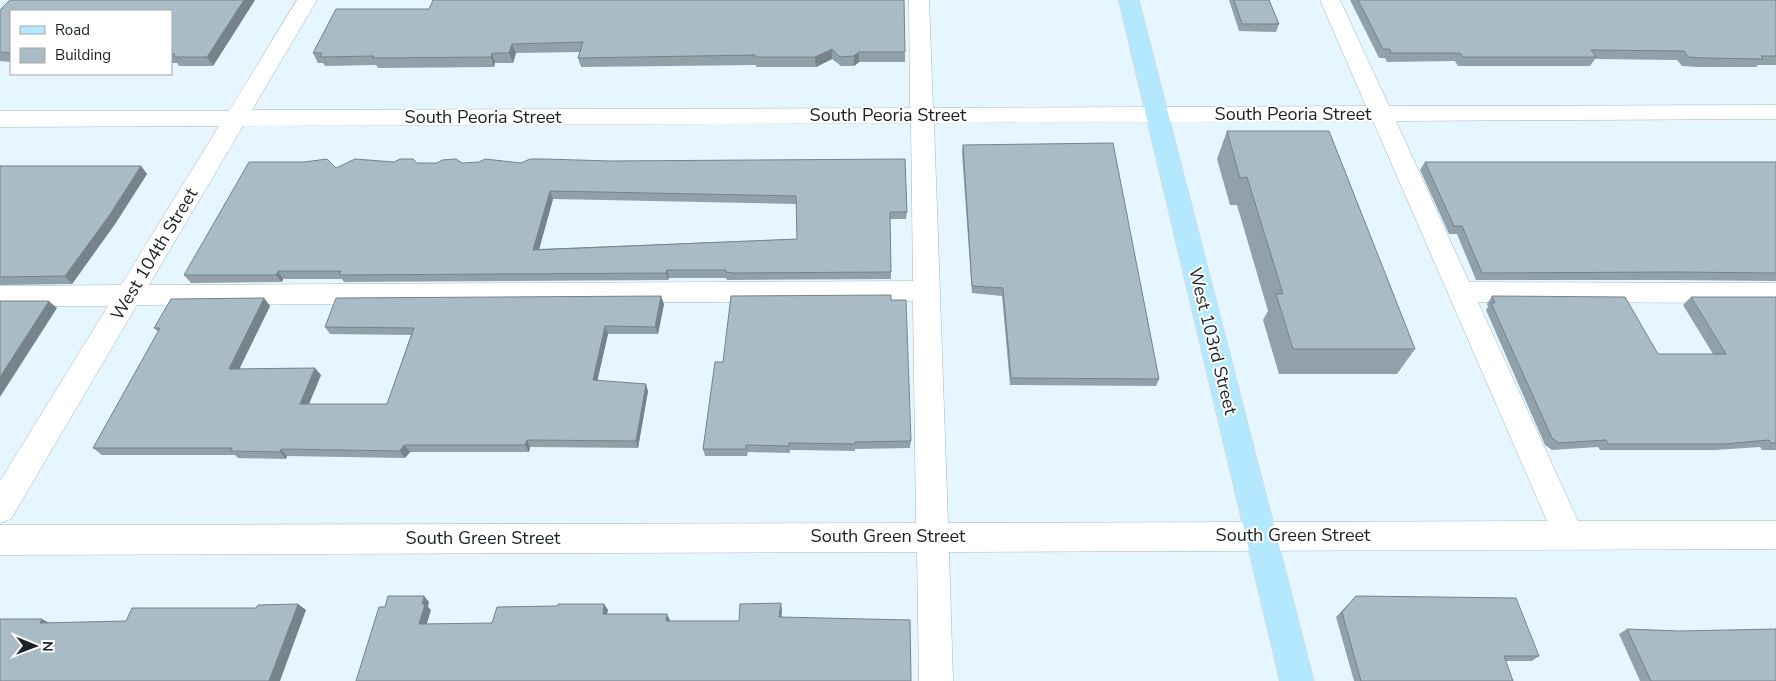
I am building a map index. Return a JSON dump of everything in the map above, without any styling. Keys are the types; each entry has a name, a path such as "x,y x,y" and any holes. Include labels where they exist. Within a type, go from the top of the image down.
{"main road":[{"name":"West 103rd Street","path":"1130,0 1297,681"}],"street":[{"name":"West 104th Street","path":"0,509 307,0"},
{"path":"919,0 936,681"},
{"path":"1330,0 1570,535"},
{"name":"South Peoria Street","path":"0,119 1776,112"},
{"path":"0,296 926,291"},
{"path":"1460,292 1776,293"},
{"name":"South Green Street","path":"0,540 1776,535"}],"building":[{"path":"10,0 244,0 207,57 173,57 175,54 172,54 172,10 10,10 10,53 0,52 0,10"},
{"path":"433,0 904,0 905,52 859,52 854,56 840,57 832,49 815,57 755,57 755,55 578,58 583,42 512,44 509,53 492,53 491,57 320,57 322,53 313,53 336,9 429,9"},
{"path":"1234,0 1269,0 1279,24 1242,24"},
{"path":"1358,0 1776,0 1776,56 1761,56 1763,59 1705,58 1688,57 1684,51 1591,50 1596,57 1463,57 1460,53 1391,53 1390,49 1383,49"},
{"path":"1227,131 1329,131 1415,349 1293,349 1276,294 1283,294 1247,177 1240,178"},
{"path":"1113,143 1159,379 1011,378 1003,288 972,286 963,145"},
{"path":"327,159 336,168 355,159 394,162 400,159 413,159 417,163 437,163 442,160 456,159 462,163 479,162 485,159 521,163 530,159 610,161 905,159 907,212 890,212 891,272 734,273 725,272 726,270 667,270 666,273 339,275 341,271 278,271 276,275 184,275 249,162 304,162","holes":["550,191 796,196 797,239 533,250"]},
{"path":"1425,162 1776,162 1776,273 1482,273 1462,226 1454,226"},
{"path":"0,166 141,166 109,216 65,276 0,277"},
{"path":"891,295 891,300 906,300 911,441 855,442 855,444 789,443 789,446 746,445 746,449 703,449 715,362 723,362 731,296"},
{"path":"661,296 655,327 605,326 593,380 646,384 636,441 527,440 525,445 404,445 400,451 281,449 280,452 230,451 232,448 93,448 160,328 154,328 171,299 264,298 229,369 315,368 300,404 387,404 414,328 325,327 336,298"},
{"path":"1492,296 1625,297 1658,354 1726,354 1691,297 1776,297 1776,443 1771,443 1769,440 1724,444 1608,444 1606,440 1559,443 1552,438 1491,303 1495,303"},
{"path":"0,301 49,301 0,377"},
{"path":"388,596 424,596 422,604 425,604 419,624 492,623 497,607 557,606 558,604 604,604 603,614 667,614 666,621 739,621 740,604 781,603 779,617 910,620 911,681 356,681 379,607 385,607"},
{"path":"1356,596 1516,598 1539,656 1504,656 1513,681 1361,681 1342,612"},
{"path":"298,604 269,681 0,681 0,619 42,619 40,623 126,621 132,608 256,608 258,605"},
{"path":"1627,629 1679,631 1776,629 1776,681 1651,681"}]}
